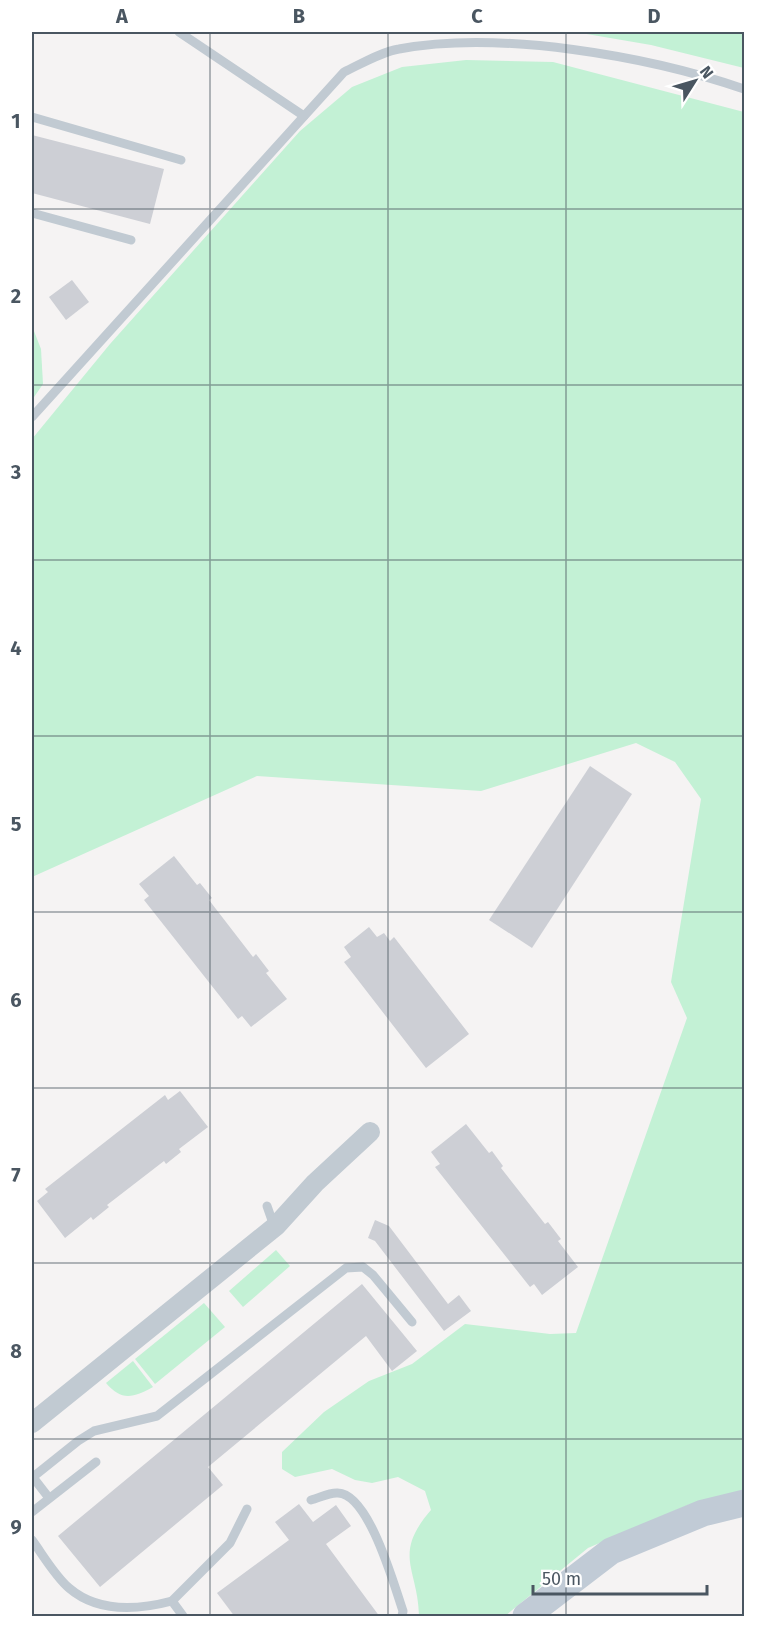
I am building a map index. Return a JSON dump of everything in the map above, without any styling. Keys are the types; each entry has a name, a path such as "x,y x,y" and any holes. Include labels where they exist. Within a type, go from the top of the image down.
{"main road":[{"path":"526,1617 611,1551 703,1513 744,1503"}],"street":[{"path":"32,1423 268,1233 315,1183 370,1132"}],"lane":[{"path":"179,32 304,116"},
{"path":"32,417 345,72 396,49 465,42 540,46 642,62 744,89"},
{"path":"32,117 181,160"},
{"path":"32,213 131,240"},
{"path":"267,1206 275,1224 268,1233"},
{"path":"49,1498 32,1477 78,1441 94,1431 157,1416 346,1268 363,1267 373,1275 412,1322"},
{"path":"32,1512 96,1462"},
{"path":"311,1500 338,1492 351,1497 369,1519 404,1611 402,1617"},
{"path":"32,1540 69,1588 92,1602 116,1608 147,1607 172,1601 230,1543 247,1509"},
{"path":"172,1601 183,1617"}],"green space":[{"path":"575,32 744,32 744,68 651,45"},
{"path":"466,60 553,62 744,112 744,1490 688,1505 588,1548 505,1616 419,1616 410,1551 419,1526 431,1510 425,1491 398,1477 372,1483 355,1480 332,1469 295,1477 282,1469 282,1452 324,1412 369,1381 412,1364 465,1324 550,1334 576,1333 687,1018 671,982 701,799 675,762 636,743 481,791 257,776 32,877 32,439 110,344 300,131 352,87 402,67"},
{"path":"32,326 41,349 43,384 32,400"},
{"path":"276,1250 290,1266 243,1307 229,1291"},
{"path":"204,1303 225,1327 155,1384 135,1359"},
{"path":"133,1361 153,1387 139,1394 128,1396 117,1393 106,1383"}],"building":[{"path":"32,135 164,169 150,224 32,193"},
{"path":"72,280 89,302 66,320 49,297"},
{"path":"590,766 632,794 532,948 489,920"},
{"path":"174,856 197,885 200,883 212,898 209,900 253,957 256,954 269,971 266,973 287,999 251,1027 242,1016 238,1019 144,900 149,896 139,884"},
{"path":"369,927 377,937 384,933 390,941 394,937 469,1034 426,1068 344,962 351,957 344,947"},
{"path":"180,1091 208,1127 179,1149 181,1152 166,1164 164,1161 107,1205 109,1207 93,1220 91,1217 65,1238 37,1201 48,1192 45,1189 165,1095 168,1100"},
{"path":"466,1124 489,1153 492,1151 503,1166 501,1168 545,1224 548,1222 561,1239 558,1241 578,1267 542,1295 534,1284 530,1287 435,1167 440,1164 431,1152"},
{"path":"375,1220 389,1226 448,1304 459,1295 471,1311 444,1331 375,1241 368,1238"},
{"path":"362,1284 417,1351 392,1371 366,1336 208,1467 223,1485 100,1587 58,1536"},
{"path":"299,1504 313,1522 336,1505 351,1526 326,1544 380,1617 235,1617 217,1593 289,1540 275,1522"}]}
